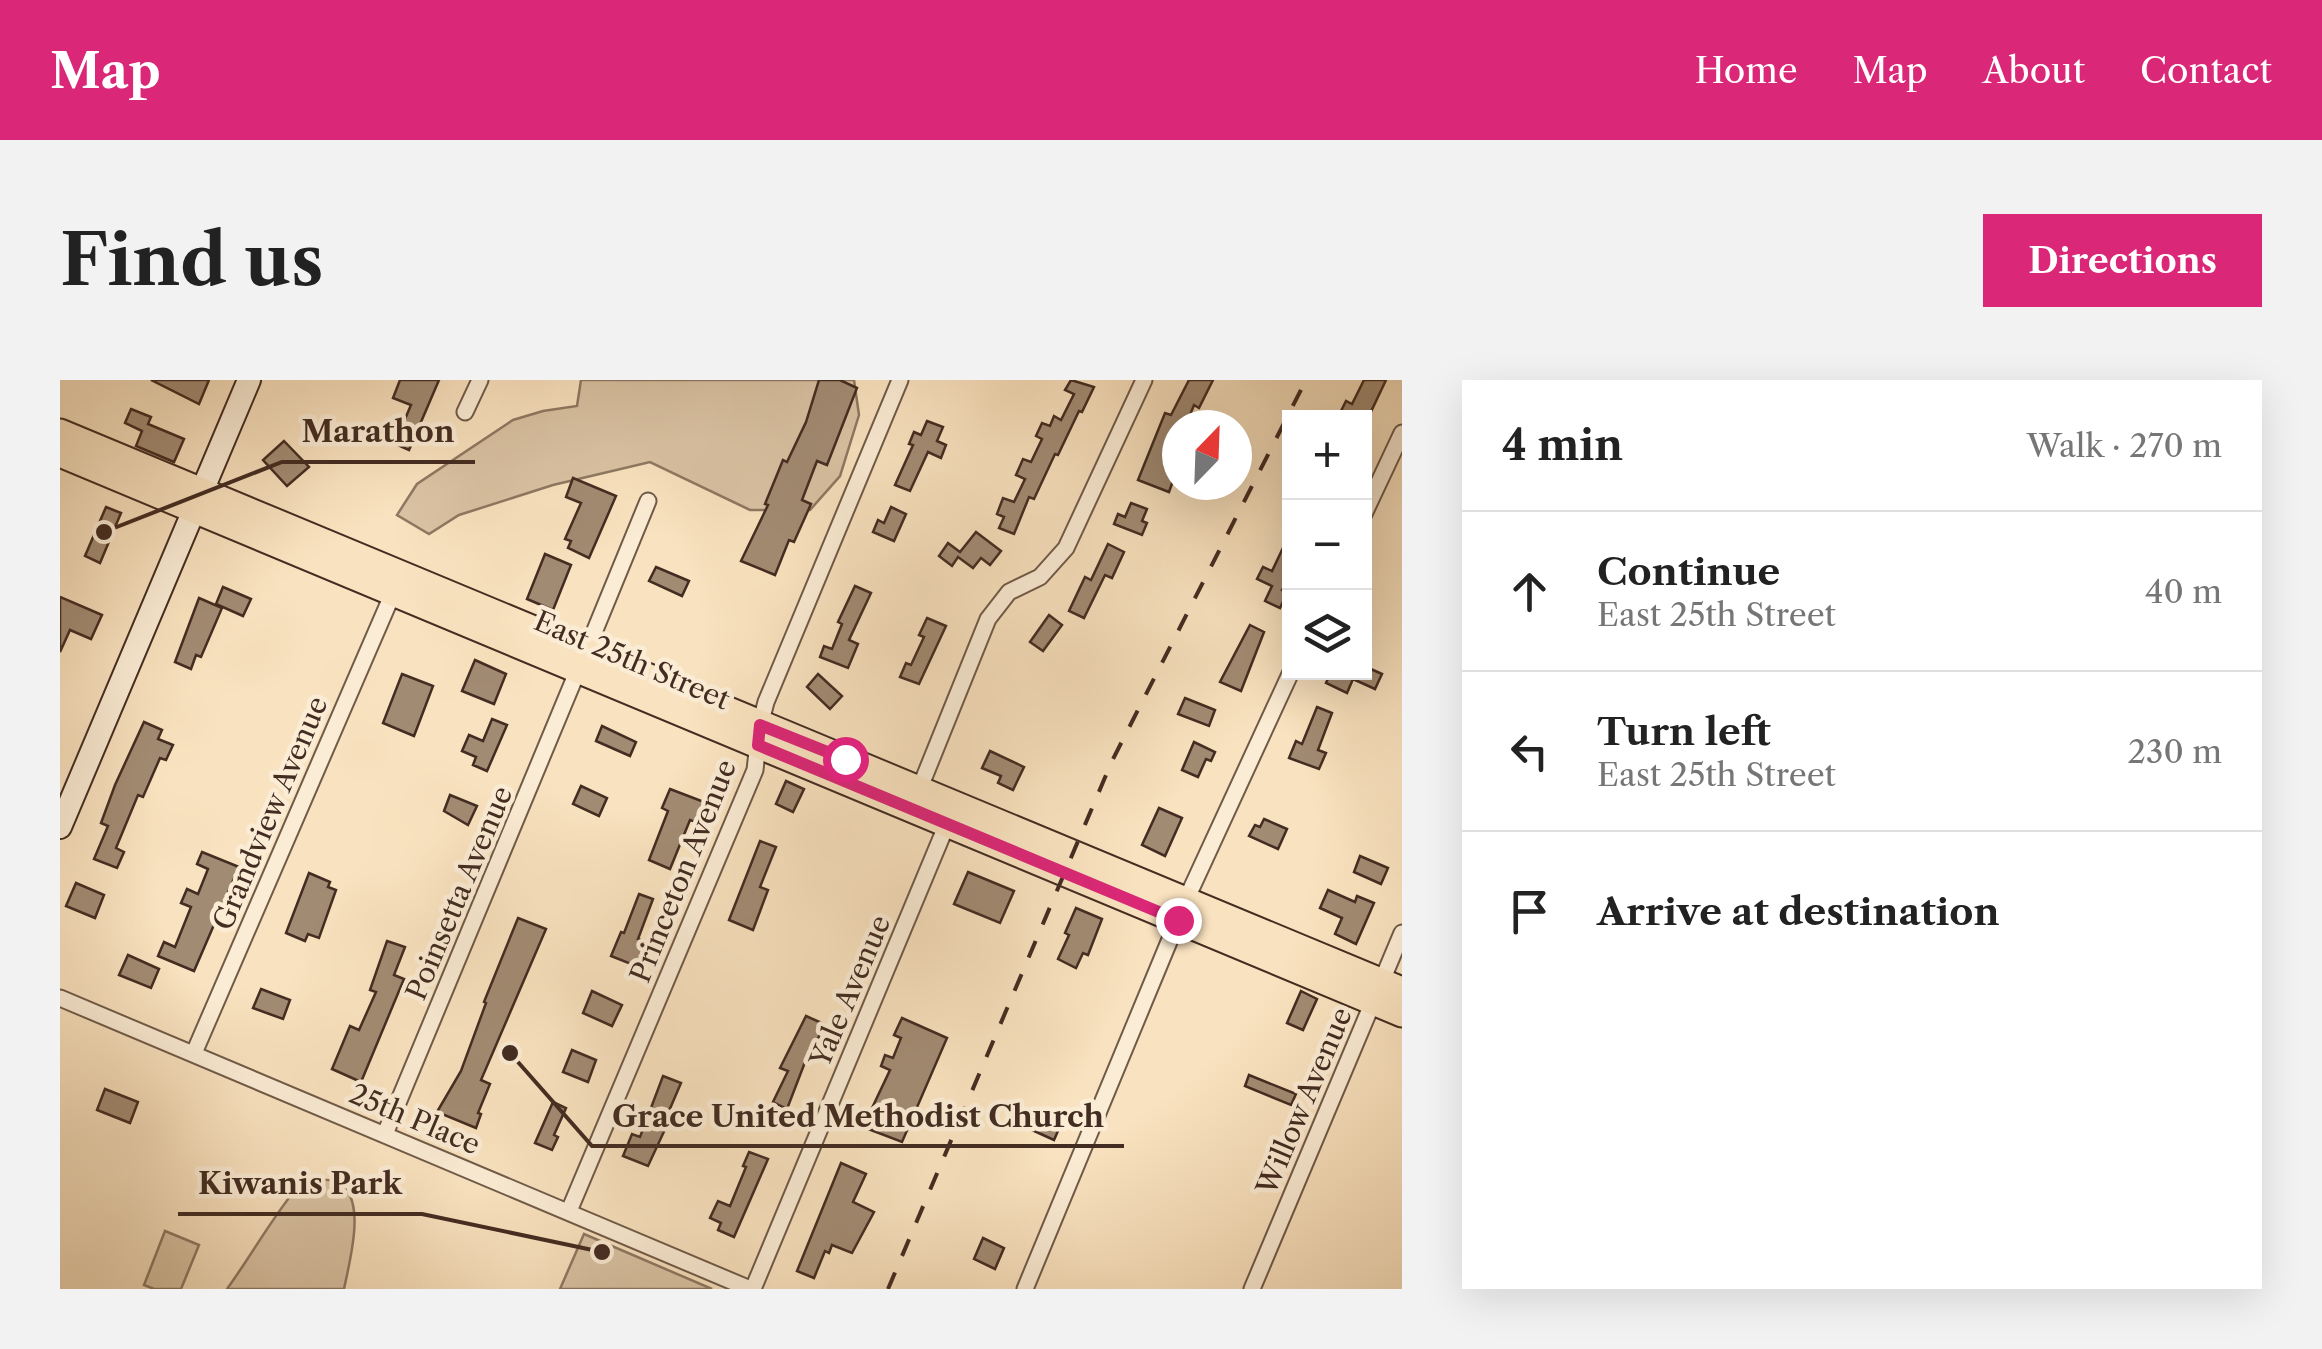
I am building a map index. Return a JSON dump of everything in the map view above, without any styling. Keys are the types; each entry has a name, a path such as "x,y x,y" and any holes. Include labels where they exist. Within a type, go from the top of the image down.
{"main road":[{"path":"60,828 249,380"},
{"name":"East 25th Street","path":"60,432 392,592 493,634 514,634 582,661"},
{"name":"East 25th Street","path":"60,454 199,501 759,735 947,824 1080,879 1182,910"},
{"name":"East 25th Street","path":"759,735 919,790 1182,910 1385,991 1402,1014"}],"street":[{"path":"465,412 480,380"},
{"name":"Princeton Avenue","path":"569,1211 756,770 766,702 900,380"},
{"path":"919,790 988,619 1010,592 1040,577 1066,548 1144,380"},
{"path":"1371,500 1402,433"},
{"name":"Poinsetta Avenue","path":"385,1134 648,501"},
{"name":"Grandview Avenue","path":"194,1053 392,592"},
{"path":"1025,1289 1182,910 1287,680"},
{"name":"Yale Avenue","path":"751,1289 947,824"},
{"name":"Willow Avenue","path":"1252,1289 1385,991 1402,933"},
{"name":"25th Place","path":"60,998 751,1289"}],"shaded area":[{"path":"581,380 854,380 859,415 840,476 810,510 750,510 650,462 553,485 459,515 429,534 397,515 417,484 513,420 577,406"},
{"path":"303,1180 336,1182 346,1189 352,1201 354,1231 344,1289 227,1289 283,1206"},
{"path":"165,1231 199,1245 181,1289 144,1285"},
{"path":"584,1234 712,1289 560,1289"}],"building":[{"path":"151,380 209,380 199,404"},
{"path":"400,380 439,380 409,450 382,438 390,421 402,426 411,405 393,398"},
{"path":"819,380 840,380 857,388 827,465 817,461 802,500 811,504 794,542 789,540 775,575 741,561 768,505 765,504 783,460 787,462 806,422"},
{"path":"1071,380 1094,387 1034,499 1029,497 1014,534 999,528 1004,517 997,514 1003,498 1014,502 1025,479 1016,475 1023,459 1031,462 1042,439 1036,436 1042,423 1050,426 1054,416 1061,420 1074,394 1065,390"},
{"path":"1189,380 1213,380 1199,408 1194,405 1192,410 1174,410"},
{"path":"1364,380 1386,380 1372,410 1342,410 1346,401 1352,404"},
{"path":"131,409 151,417 148,424 184,439 174,462 136,446 142,431 125,423"},
{"path":"1162,420 1162,489 1138,480"},
{"path":"927,421 943,427 937,441 946,445 941,458 928,452 910,491 895,485 913,445 909,444 914,432 921,435"},
{"path":"284,441 309,467 287,486 263,460"},
{"path":"573,478 616,496 589,558 568,548 571,541 565,539 581,503 566,497"},
{"path":"1131,503 1147,509 1142,535 1114,524 1118,514 1125,517"},
{"path":"106,507 121,513 100,563 85,556"},
{"path":"891,507 906,514 894,541 873,532 878,520 884,523"},
{"path":"976,532 1001,551 990,565 981,558 973,568 958,557 952,566 939,556 948,543 960,552"},
{"path":"1108,544 1124,552 1112,578 1105,575 1084,618 1069,611 1085,577 1091,580"},
{"path":"1282,550 1280,608 1265,601 1272,586 1257,579 1263,567 1272,571"},
{"path":"545,554 571,565 553,610 527,599"},
{"path":"656,567 689,581 682,596 649,581"},
{"path":"855,586 871,593 849,640 858,644 848,668 820,657 824,646 832,649 842,624 838,622"},
{"path":"223,587 251,599 243,616 216,604"},
{"path":"60,597 102,615 91,639 70,630 60,652"},
{"path":"199,598 222,608 201,657 196,655 191,669 175,662"},
{"path":"1049,615 1062,625 1043,651 1030,642"},
{"path":"927,618 946,626 919,684 900,677 906,663 911,665 924,637 919,635"},
{"path":"1250,625 1264,632 1241,691 1220,682"},
{"path":"475,660 506,674 494,704 462,691"},
{"path":"1372,670 1382,674 1375,689 1355,680 1372,680"},
{"path":"402,674 433,686 414,736 383,723"},
{"path":"818,674 842,696 830,709 807,687"},
{"path":"1327,680 1353,680 1347,693 1326,683"},
{"path":"1185,698 1215,710 1209,726 1178,714"},
{"path":"1317,707 1332,713 1318,750 1326,753 1319,769 1289,758 1296,741 1302,744"},
{"path":"492,719 507,725 487,771 473,765 476,757 462,751 469,735 483,741"},
{"path":"144,722 162,730 158,739 173,745 166,760 160,758 143,797 138,795 116,848 124,852 117,868 94,859 108,826 101,823"},
{"path":"602,726 636,742 630,756 596,741"},
{"path":"1194,742 1215,752 1211,761 1206,759 1198,777 1182,770"},
{"path":"990,751 1024,767 1013,790 998,783 1001,776 982,768"},
{"path":"786,781 804,789 793,812 776,804"},
{"path":"581,786 607,798 599,816 573,804"},
{"path":"670,789 704,802 696,822 690,820 670,869 649,860 668,811 662,808"},
{"path":"450,795 477,806 468,825 444,811"},
{"path":"1159,808 1182,818 1165,856 1142,845"},
{"path":"1264,819 1287,829 1278,849 1249,836"},
{"path":"760,841 776,847 760,887 768,890 753,930 729,920"},
{"path":"202,852 239,867 194,971 158,956 164,942 175,947 191,907 181,903 187,889 198,894 208,869 197,864"},
{"path":"1360,856 1388,868 1381,884 1354,872"},
{"path":"968,872 1014,891 1000,923 954,904"},
{"path":"309,873 330,882 328,887 336,890 319,938 308,934 305,941 286,933"},
{"path":"76,883 104,895 95,918 66,906"},
{"path":"1328,890 1355,902 1357,896 1374,903 1356,944 1335,934 1342,918 1320,908"},
{"path":"639,894 653,899 638,939 646,942 636,966 611,956"},
{"path":"1076,908 1102,919 1088,955 1083,953 1076,968 1058,959"},
{"path":"518,918 546,929 481,1080 490,1084 476,1128 437,1112 461,1071"},
{"path":"387,941 405,947 394,975 404,979 361,1082 332,1069 350,1026 359,1030 376,992 370,990"},
{"path":"128,955 159,969 151,988 119,975"},
{"path":"261,989 290,1000 283,1019 253,1008"},
{"path":"592,991 622,1005 612,1026 583,1013"},
{"path":"1301,991 1317,999 1303,1030 1287,1023"},
{"path":"806,1016 824,1024 815,1046 812,1044 787,1109 773,1102 788,1071 780,1068"},
{"path":"902,1018 947,1038 902,1142 863,1127 890,1070 881,1066 885,1055 893,1058 901,1038 894,1035"},
{"path":"572,1050 596,1060 588,1082 563,1072"},
{"path":"1249,1075 1296,1094 1291,1105 1245,1086"},
{"path":"663,1076 681,1083 669,1111 673,1112 648,1166 623,1156 632,1134 640,1137"},
{"path":"105,1089 138,1102 130,1123 97,1110"},
{"path":"553,1102 566,1108 552,1150 535,1143"},
{"path":"1028,1109 1061,1124 1054,1140 1021,1125"},
{"path":"749,1152 768,1159 734,1237 718,1230 721,1223 710,1218 718,1201 730,1206"},
{"path":"841,1163 866,1174 853,1202 874,1212 852,1253 832,1245 829,1253 825,1251 814,1278 797,1271"},
{"path":"983,1238 1004,1248 995,1269 974,1259"}],"railway":[{"path":"888,1289 1112,761 1306,380"}],"place":[{"name":"Marathon","path":"104,532"},
{"name":"Grace United Methodist Church","path":"510,1053"},
{"name":"Kiwanis Park","path":"602,1252"}],"route":[{"path":"845,759 760,725 758,745 1178,920"}]}
